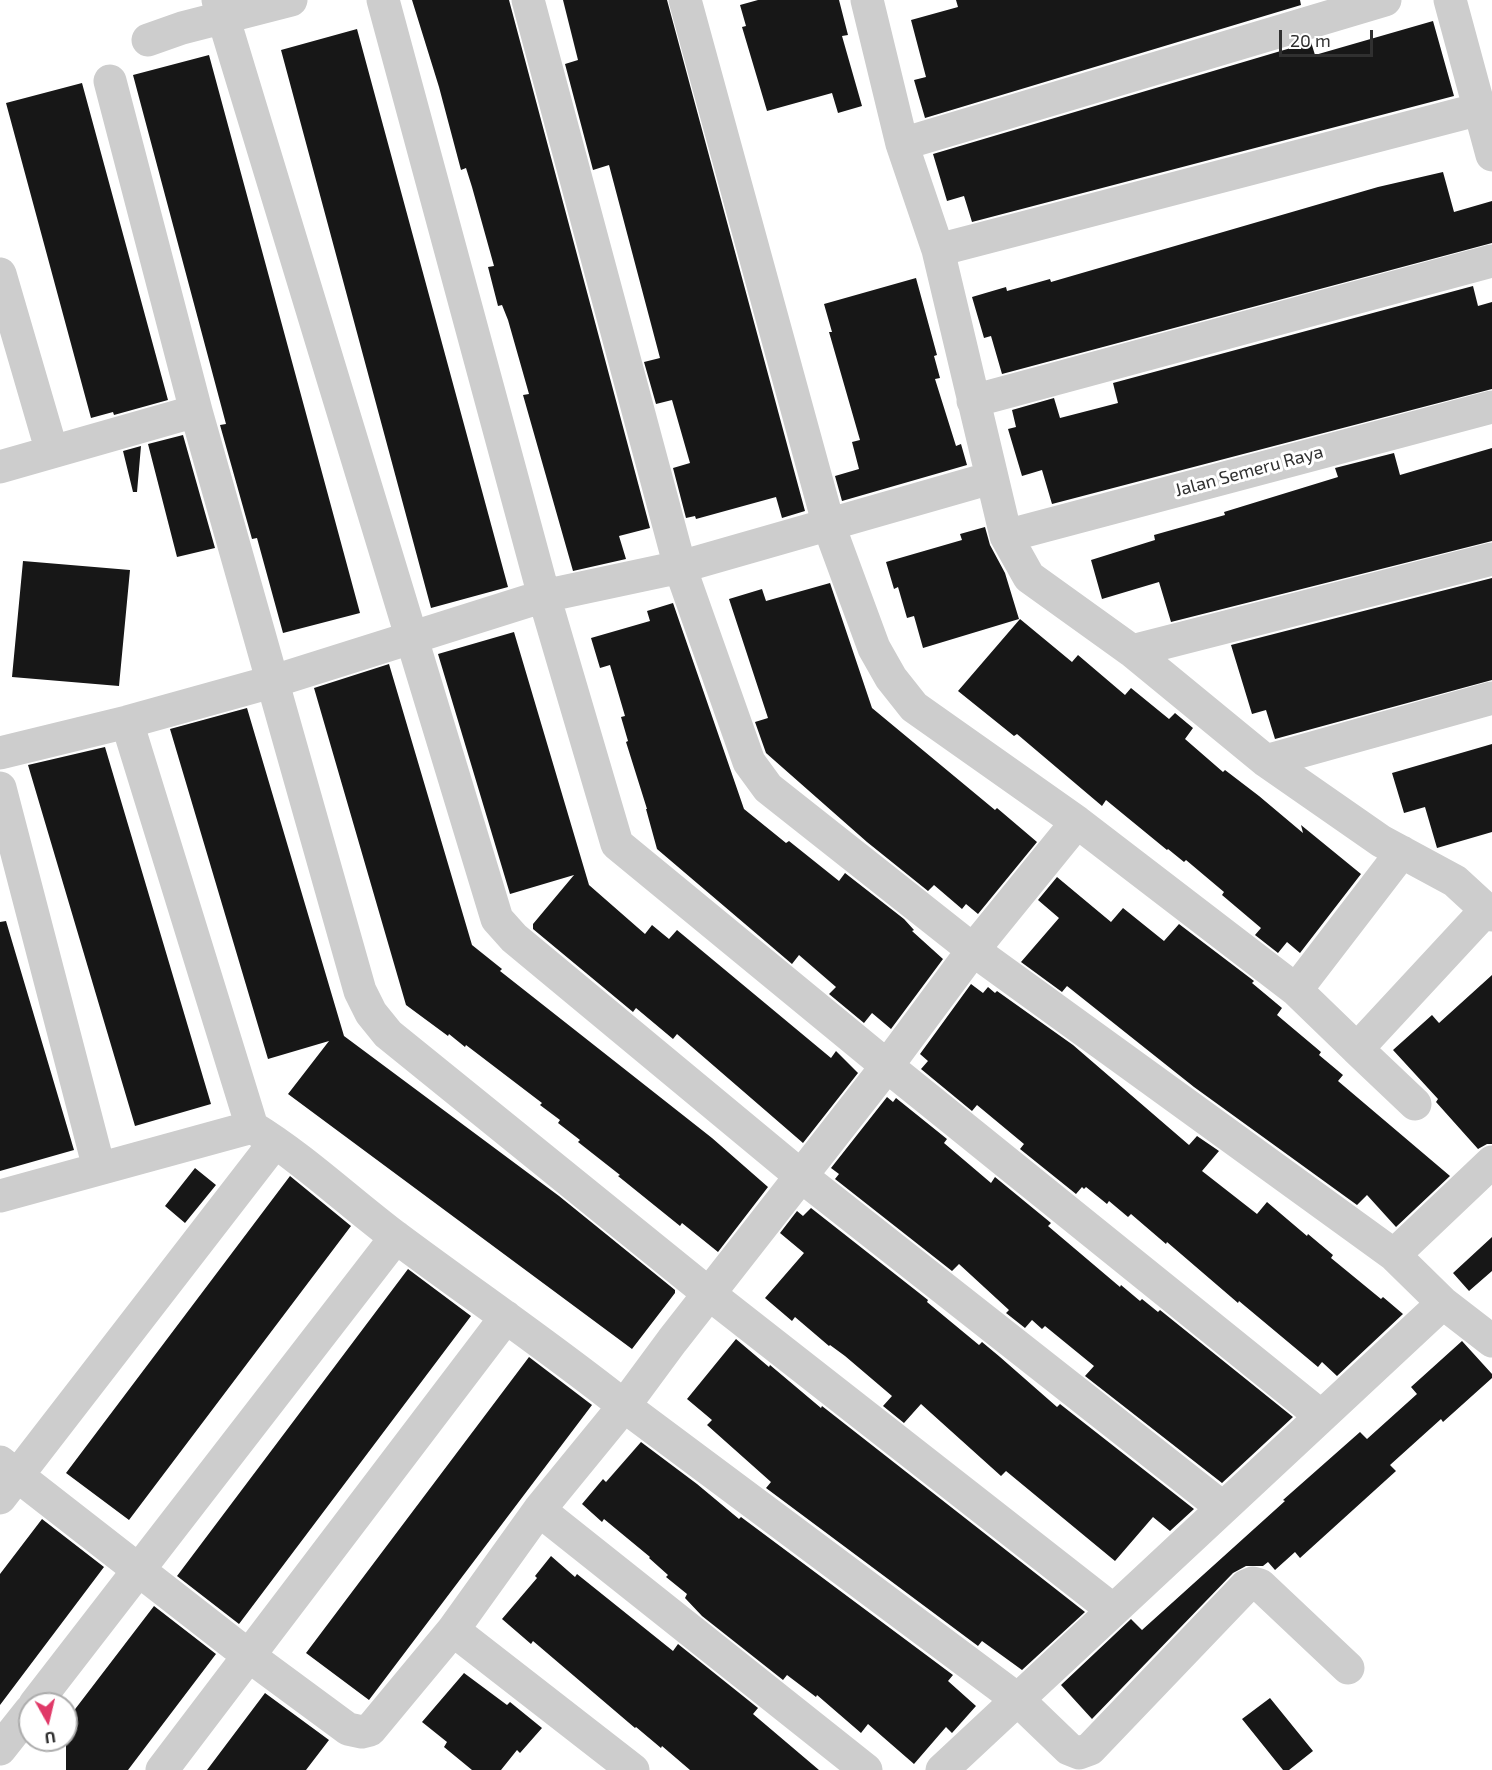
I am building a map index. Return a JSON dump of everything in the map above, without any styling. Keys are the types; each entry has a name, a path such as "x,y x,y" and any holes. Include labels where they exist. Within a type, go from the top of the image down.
{"street":[{"path":"148,40 221,8 291,0"},
{"path":"382,0 544,596 617,844 886,1066 1321,1416"},
{"path":"528,0 680,567 749,762 768,788 973,950 1394,1255 1443,1303 1492,1341"},
{"path":"686,0 829,526 874,648 891,678 914,707 1077,822 1296,990 1415,1104"},
{"path":"867,0 902,144 938,250 1006,536 1029,578 1132,651 1266,761 1381,841 1455,881 1489,913 1357,1049"},
{"path":"902,144 1384,0"},
{"path":"1450,0 1492,155"},
{"path":"221,8 413,636 488,895 501,926 801,1176 1223,1508"},
{"path":"110,81 196,411 271,682 360,991 371,1013 388,1034 708,1293 1113,1610"},
{"path":"938,250 1480,109"},
{"path":"973,401 1492,261"},
{"path":"0,274 52,452"},
{"name":"Jalan Semeru Raya","path":"1006,536 1492,407"},
{"path":"0,467 196,411"},
{"path":"0,753 127,722 271,682 544,596 680,567 991,478"},
{"path":"1132,651 1492,559"},
{"path":"1266,761 1492,698"},
{"path":"127,722 264,1135 396,1237 566,1360 624,1406 1017,1699 1069,1749 1079,1753 1090,1749 1246,1586 1253,1583 1260,1585 1348,1668"},
{"path":"0,788 99,1168"},
{"path":"264,1135 6,1478 139,1571 348,1730 362,1732 375,1725 453,1630 539,1510 624,1406 708,1293 886,1066 973,950 1077,822"},
{"path":"1296,990 1402,852"},
{"path":"0,1196 99,1168 264,1135"},
{"path":"1394,1255 1492,1162"},
{"path":"44,1692 396,1237"},
{"path":"942,1770 1443,1303"},
{"path":"162,1770 506,1317"},
{"path":"539,1510 866,1770"},
{"path":"453,1630 633,1770"},
{"path":"0,1749 18,1726"}],"building":[{"path":"412,0 509,0 650,528 619,536 626,559 573,571 523,395 529,394 508,320 502,305 498,306 488,267 494,266 472,187 466,168 461,170 439,87"},
{"path":"563,0 667,0 805,511 782,518 776,497 696,519 695,516 686,518 673,468 690,463 672,400 656,404 644,362 660,358 609,165 593,170 565,64 578,60"},
{"path":"758,0 839,0 848,35 842,36 862,106 838,113 832,93 767,111 742,27 746,26 740,5"},
{"path":"956,0 1300,0 1301,5 925,118 914,80 926,77 911,20 958,7"},
{"path":"1433,21 1454,96 972,222 964,196 947,201 933,154 1311,42 1315,55"},
{"path":"357,29 508,587 431,608 281,50"},
{"path":"209,55 360,613 283,633 257,538 252,539 220,425 226,424 133,75"},
{"path":"82,83 168,400 114,415 113,412 91,418 6,103"},
{"path":"1443,172 1454,212 1492,201 1492,243 1002,374 991,336 984,338 972,297 1006,287 1007,291 1050,279 1051,282 1378,187"},
{"path":"916,278 937,355 934,356 940,378 935,379 956,446 961,444 967,465 842,501 835,476 859,469 852,442 860,440 829,332 832,332 824,304"},
{"path":"1473,286 1478,306 1492,302 1492,389 1052,504 1042,470 1022,476 1008,429 1016,427 1012,410 1054,398 1060,418 1118,403 1113,383"},
{"path":"183,435 215,548 177,557 148,444"},
{"path":"141,446 137,492 133,492 123,451"},
{"path":"1492,448 1492,541 1171,622 1159,582 1102,599 1091,560 1155,540 1154,535 1225,515 1224,512 1338,477 1335,468 1394,453 1400,475"},
{"path":"985,527 990,545 1005,573 1019,619 923,648 914,616 907,618 898,587 894,589 886,562 962,540 960,534"},
{"path":"23,561 130,570 119,686 12,677"},
{"path":"1492,578 1492,680 1275,739 1266,710 1252,714 1231,645"},
{"path":"830,583 872,708 1037,842 978,914 966,904 962,909 934,885 928,891 867,842 766,753 755,722 768,718 729,599 762,589 766,601"},
{"path":"673,603 744,809 839,881 845,873 904,919 914,930 912,931 943,959 891,1029 872,1013 864,1023 829,994 836,987 799,955 792,964 657,849 626,742 628,741 621,717 625,716 610,665 600,668 591,638 650,621 647,611"},
{"path":"1020,619 1072,662 1078,655 1125,695 1131,688 1169,719 1175,713 1193,728 1185,739 1223,772 1225,770 1303,833 1301,825 1361,874 1300,953 1287,942 1278,953 1255,935 1261,928 1222,895 1224,892 1186,860 1184,862 1167,850 1106,800 1102,806 1017,734 1014,736 958,691"},
{"path":"514,632 589,885 645,934 652,925 669,939 677,930 831,1058 836,1051 858,1073 803,1143 677,1034 673,1039 636,1008 633,1012 533,929 533,924 574,875 510,894 438,654"},
{"path":"389,664 472,945 502,969 500,971 712,1138 768,1187 718,1252 682,1223 680,1226 618,1176 620,1175 558,1123 560,1120 540,1105 542,1103 466,1045 465,1047 449,1034 448,1036 406,1005 314,688"},
{"path":"247,708 344,1036 559,1196 675,1290 632,1349 288,1094 329,1041 268,1059 170,729"},
{"path":"1492,744 1492,832 1437,848 1425,807 1404,813 1392,773"},
{"path":"105,747 211,1104 135,1126 28,765"},
{"path":"1057,877 1111,922 1123,908 1164,941 1179,924 1254,981 1252,983 1282,1008 1277,1015 1321,1052 1319,1055 1343,1075 1338,1081 1450,1176 1396,1227 1367,1195 1357,1205 1194,1087 1067,986 1062,992 1021,962 1059,918 1038,900"},
{"path":"6,921 74,1150 0,1171 0,922"},
{"path":"1492,975 1492,1144 1478,1149 1436,1102 1438,1099 1393,1050 1432,1015 1439,1023"},
{"path":"971,984 983,993 988,987 995,993 997,991 1073,1045 1189,1145 1197,1136 1219,1151 1202,1171 1257,1214 1267,1202 1333,1255 1331,1258 1403,1314 1337,1376 1322,1362 1318,1367 1131,1214 1128,1217 1109,1201 1107,1204 1086,1187 1084,1189 1082,1187 1076,1194 1020,1149 1024,1144 977,1105 972,1111 921,1069 928,1061 920,1054"},
{"path":"887,1097 893,1102 896,1098 947,1139 944,1143 991,1183 995,1177 1051,1223 1048,1226 1120,1287 1121,1285 1158,1312 1160,1310 1293,1417 1222,1483 1085,1376 1094,1366 1045,1326 1042,1329 1032,1320 1025,1328 1006,1313 1009,1310 959,1264 952,1271 835,1179 839,1174 831,1168"},
{"path":"195,1168 216,1185 185,1223 165,1206"},
{"path":"290,1176 351,1226 129,1520 66,1473"},
{"path":"811,1208 928,1300 927,1302 979,1345 982,1342 1057,1407 1060,1404 1194,1509 1170,1531 1153,1517 1115,1561 1006,1471 1001,1476 921,1404 904,1423 883,1406 892,1396 795,1317 792,1321 765,1298 804,1253 780,1233 797,1211 803,1216"},
{"path":"1492,1237 1492,1271 1469,1291 1453,1273"},
{"path":"408,1269 471,1316 239,1624 177,1576"},
{"path":"736,1339 821,1408 822,1406 1085,1612 1022,1670 982,1641 978,1646 766,1488 771,1482 707,1425 712,1420 687,1399"},
{"path":"1462,1341 1492,1374 1492,1378 1443,1422 1441,1419 1390,1465 1396,1471 1300,1558 1295,1552 1275,1570 1268,1562 1263,1566 1246,1566 1233,1573 1092,1719 1061,1685 1131,1619 1142,1630 1360,1432 1367,1439 1417,1394 1411,1387"},
{"path":"529,1357 592,1405 369,1700 306,1653"},
{"path":"641,1442 739,1519 741,1517 953,1675 948,1681 976,1706 952,1733 946,1727 914,1764 868,1724 861,1733 817,1695 816,1697 787,1675 783,1680 702,1616 685,1598 687,1594 666,1577 668,1575 650,1557 604,1519 602,1522 582,1504 603,1479 606,1482"},
{"path":"42,1519 104,1567 0,1705 0,1574"},
{"path":"551,1556 575,1577 577,1574 673,1651 678,1644 758,1708 753,1714 819,1770 690,1770 662,1746 661,1748 635,1728 533,1641 531,1644 502,1619 537,1578 535,1576"},
{"path":"154,1606 216,1654 128,1770 66,1770 66,1752 78,1752 78,1705"},
{"path":"464,1673 507,1705 510,1702 542,1728 520,1753 517,1750 501,1770 472,1770 444,1747 447,1742 422,1722"},
{"path":"265,1693 329,1740 306,1770 207,1770"},
{"path":"1270,1698 1313,1751 1289,1770 1283,1770 1242,1719"}]}
